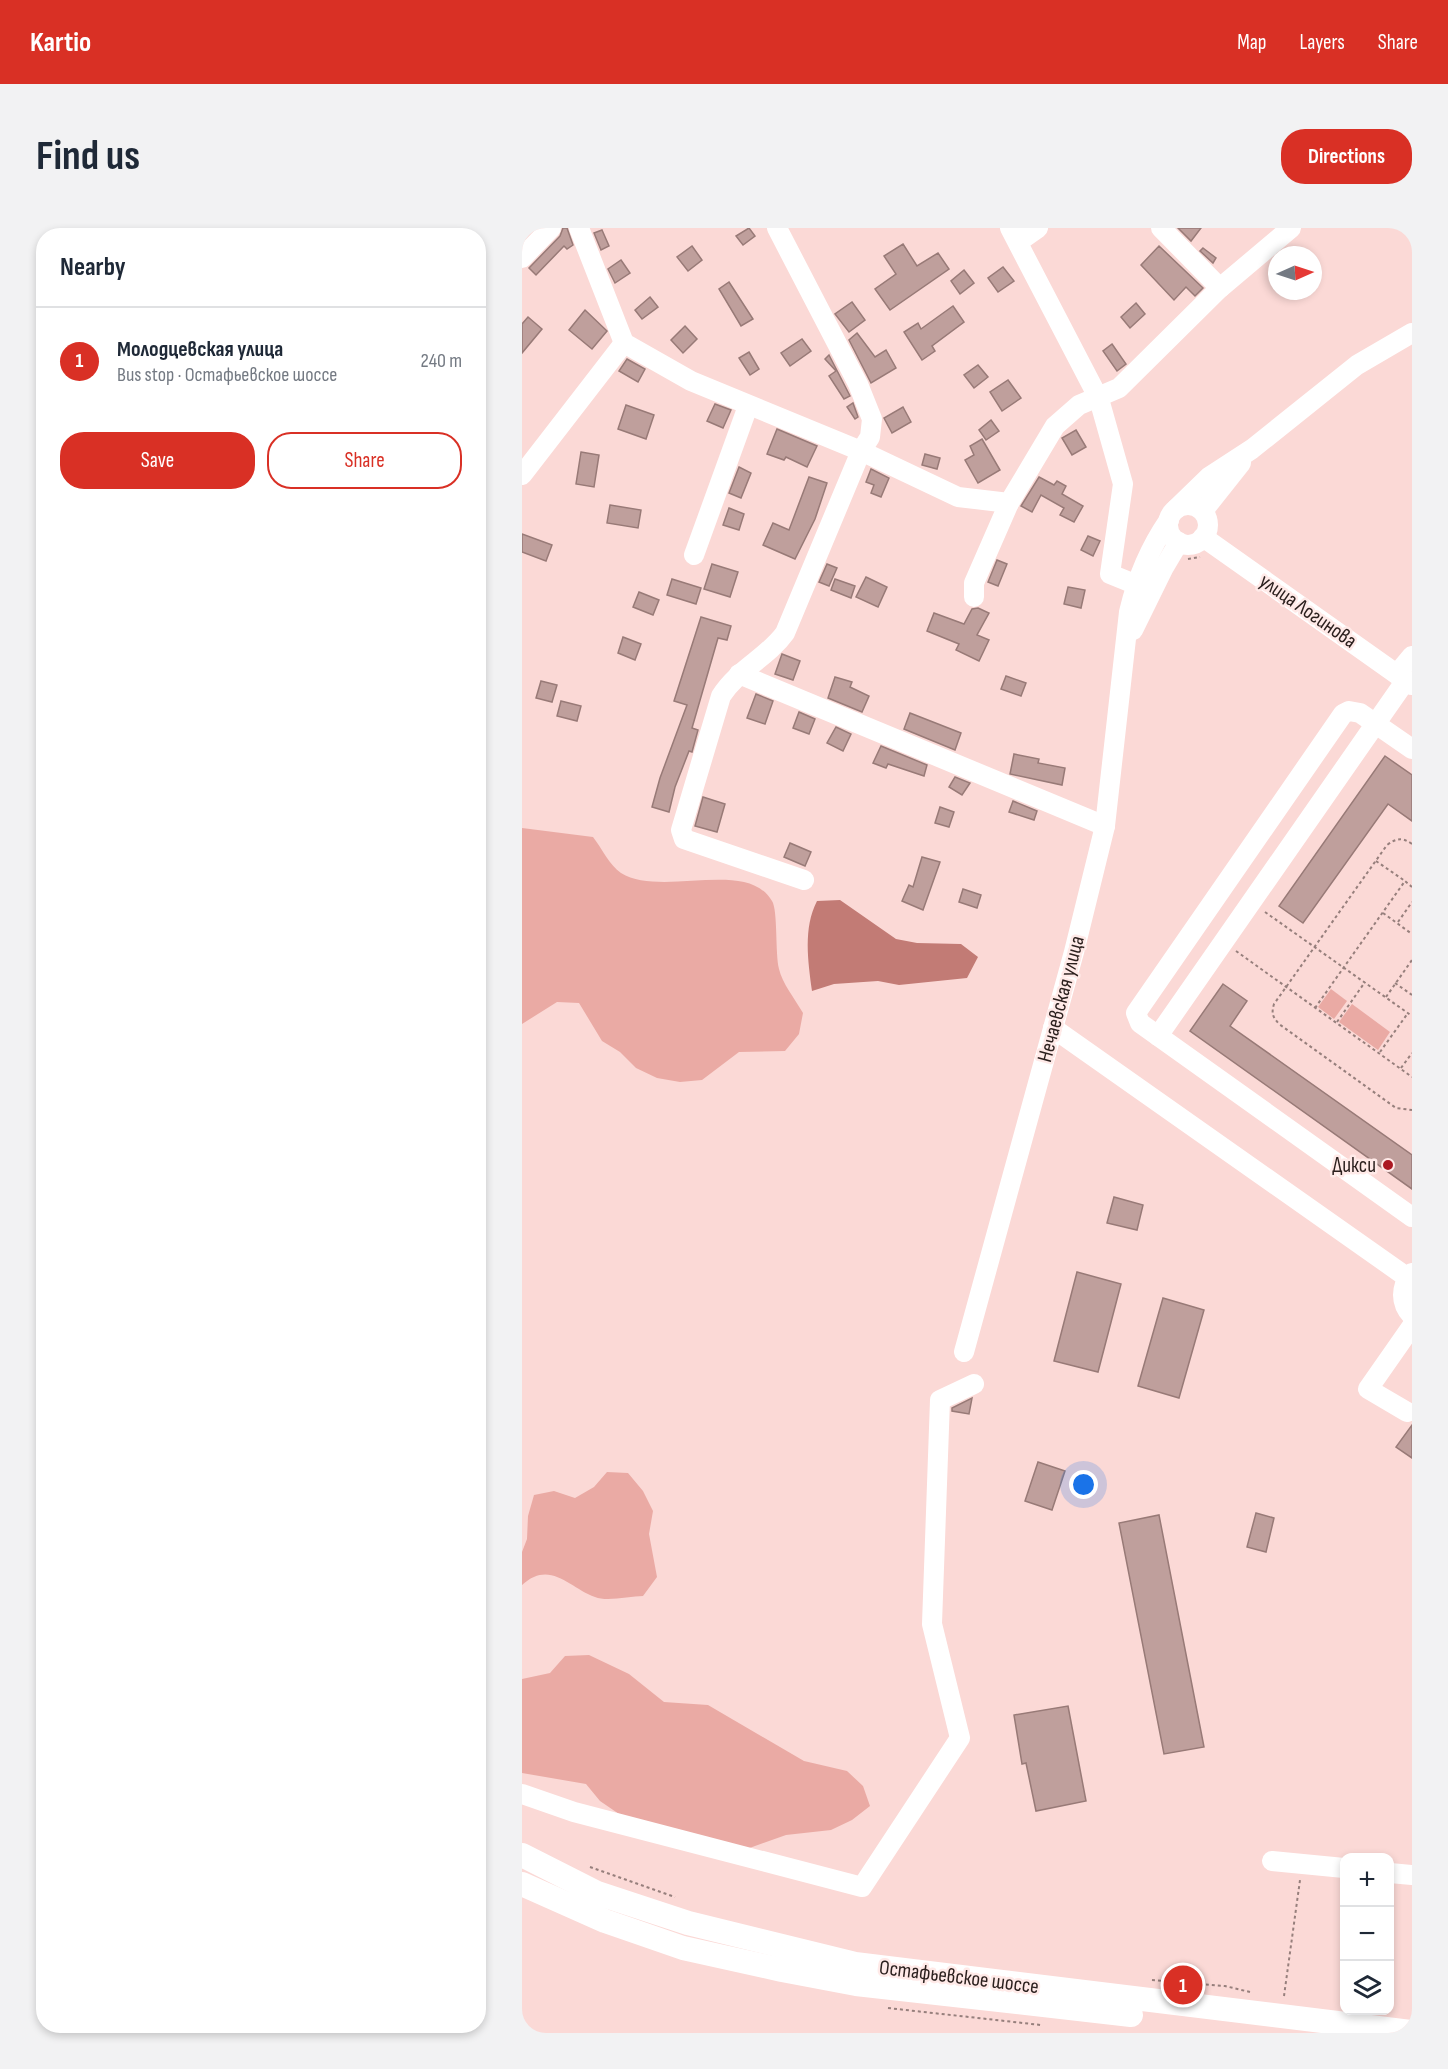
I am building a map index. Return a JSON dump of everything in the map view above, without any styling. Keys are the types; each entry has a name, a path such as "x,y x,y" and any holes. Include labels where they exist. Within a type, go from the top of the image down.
{"main road":[{"name":"Остафьевское шоссе","path":"522,1856 597,1893 688,1923 855,1964 1412,2032"},
{"name":"Остафьевское шоссе","path":"522,1884 605,1921 682,1948 783,1970 856,1984 1285,2033"}],"street":[{"path":"522,258 551,228"},
{"path":"579,228 624,343 691,381 861,450 958,497 1009,502"},
{"path":"777,228 858,384 872,419 870,437 861,450 785,633 774,648 732,679 721,696 681,830 684,838 804,880"},
{"path":"1038,228 1014,235 1099,399 1123,484 1110,574 1139,586"},
{"path":"1161,228 1220,288"},
{"path":"974,597 974,583 1009,502 1055,426 1079,405 1099,399 1119,388 1220,288 1291,228"},
{"path":"1203,512 1252,449 1357,365 1412,333"},
{"path":"522,475 624,343"},
{"path":"694,555 748,406"},
{"name":"Нечаевская улица","path":"964,1352 1106,826 1128,640 1129,612 1154,541 1173,514 1209,477 1252,449"},
{"path":"1190,505 1203,512 1208,525 1203,547 1179,542 1169,531 1173,514 1190,505"},
{"name":"Нечаевская улица","path":"1128,640 1162,569 1179,542"},
{"name":"улица Логинова","path":"1203,547 1405,680"},
{"path":"1158,1036 1405,680 1412,656"},
{"path":"739,674 1106,826"},
{"path":"1412,749 1355,711 1343,714 1136,1013 1140,1023 1412,1217"},
{"path":"1053,1028 1410,1276 1404,1286 1403,1302 1412,1317"},
{"path":"1407,1412 1368,1389 1412,1326"},
{"path":"522,1794 574,1812 862,1887 960,1738 932,1624 940,1400 974,1384"},
{"path":"1272,1861 1340,1869"},
{"path":"1394,1873 1412,1875"}],"path":[{"path":"1181,565 1203,547"},
{"path":"1412,844 1396,839 1387,845 1286,987 1272,1011 1273,1017 1279,1024 1396,1108 1412,1110"},
{"path":"1376,861 1412,887"},
{"path":"1315,1008 1405,881"},
{"path":"1251,902 1412,1016"},
{"path":"1397,923 1412,902"},
{"path":"1383,913 1412,934"},
{"path":"1223,942 1412,1077"},
{"path":"1385,997 1412,960"},
{"path":"1336,1023 1365,982"},
{"path":"1395,983 1412,995"},
{"path":"1379,1053 1408,1013"},
{"path":"1401,1069 1412,1053"},
{"path":"581,1864 681,1899"},
{"path":"1284,1999 1302,1864"},
{"path":"1145,1980 1225,1986 1250,1992"},
{"path":"1277,1998 1288,1999"}],"shaded area":[{"path":"522,828 593,837 617,870 638,880 658,882 724,880 744,882 760,888 774,906 781,974 803,1013 799,1034 785,1051 739,1052 702,1080 680,1082 657,1078 636,1068 620,1052 602,1041 579,1003 557,1002 522,1024"},
{"path":"840,900 896,939 917,943 961,944 978,957 967,978 899,985 878,981 834,984 812,991 808,933 813,911 817,901"},
{"path":"1331,989 1347,1001 1334,1019 1318,1007"},
{"path":"1352,1004 1390,1032 1378,1050 1339,1022"},
{"path":"607,1472 628,1473 643,1491 653,1511 649,1534 657,1577 643,1596 612,1599 595,1597 551,1575 532,1578 522,1585 522,1552 527,1539 528,1516 534,1495 554,1491 575,1498 594,1487"},
{"path":"589,1655 629,1674 664,1702 708,1705 804,1761 847,1771 863,1786 870,1806 852,1820 831,1830 786,1835 744,1850 619,1814 600,1801 586,1784 522,1773 522,1679 550,1673 565,1656"}],"building":[{"path":"563,228 567,228 573,245 567,249 564,246 536,275 529,268 560,236"},
{"path":"749,228 755,236 743,245 736,236"},
{"path":"1178,228 1201,228 1191,241"},
{"path":"602,230 609,246 601,250 594,233"},
{"path":"903,244 917,266 938,253 949,269 890,310 875,289 896,274 884,256"},
{"path":"692,246 702,260 688,271 677,257"},
{"path":"1159,246 1203,288 1195,296 1186,287 1174,300 1141,265"},
{"path":"1203,248 1216,258 1213,263 1200,251"},
{"path":"621,260 630,273 615,283 608,269"},
{"path":"1003,267 1014,281 998,292 988,278"},
{"path":"964,270 974,283 960,294 951,281"},
{"path":"729,282 753,319 741,326 719,289"},
{"path":"650,297 658,307 642,319 635,310"},
{"path":"852,302 865,320 849,332 835,314"},
{"path":"1136,303 1145,314 1130,328 1121,317"},
{"path":"953,306 964,322 932,346 935,351 922,360 904,332 918,323 921,329"},
{"path":"585,310 607,331 592,349 569,330"},
{"path":"528,317 542,329 522,353 522,324"},
{"path":"685,326 697,339 683,353 671,340"},
{"path":"857,333 875,357 886,350 896,368 871,383 849,340"},
{"path":"802,339 811,351 790,366 781,353"},
{"path":"1112,344 1126,364 1117,371 1103,351"},
{"path":"749,352 759,369 750,375 739,358"},
{"path":"829,355 850,396 844,399 829,376 836,371 825,359"},
{"path":"627,359 645,369 638,382 619,371"},
{"path":"978,365 988,377 974,388 964,375"},
{"path":"1008,380 1021,398 1002,411 990,392"},
{"path":"853,403 858,417 855,419 847,407"},
{"path":"715,404 731,410 723,428 707,421"},
{"path":"626,405 654,415 646,439 618,429"},
{"path":"903,407 911,422 892,433 884,418"},
{"path":"991,420 999,431 986,440 979,430"},
{"path":"777,429 817,446 807,467 786,457 784,460 767,454"},
{"path":"1076,430 1086,447 1072,455 1062,438"},
{"path":"982,439 1000,470 978,483 965,460 974,455 970,446"},
{"path":"581,452 599,455 594,487 576,484"},
{"path":"925,454 940,458 937,469 922,465"},
{"path":"739,467 751,473 741,498 729,493"},
{"path":"871,469 889,478 881,497 871,493 874,485 866,482"},
{"path":"809,477 827,483 815,519 795,559 763,545 773,523 789,530"},
{"path":"1039,477 1054,485 1057,481 1066,486 1062,494 1083,506 1074,522 1060,515 1064,508 1041,495 1032,512 1021,506"},
{"path":"610,505 641,510 638,528 607,523"},
{"path":"729,508 744,514 739,530 723,525"},
{"path":"522,534 552,545 546,561 522,552"},
{"path":"1088,536 1100,541 1093,556 1081,550"},
{"path":"997,560 1007,564 998,586 988,582"},
{"path":"712,564 738,572 730,597 704,589"},
{"path":"827,564 837,568 829,586 819,582"},
{"path":"866,577 887,587 878,607 856,597"},
{"path":"672,579 701,588 696,604 667,595"},
{"path":"835,579 855,586 851,598 831,590"},
{"path":"1068,587 1085,590 1081,608 1064,604"},
{"path":"639,592 659,600 653,615 633,607"},
{"path":"978,608 989,613 977,635 989,640 979,661 956,650 959,644 927,631 934,613 964,624 972,609"},
{"path":"701,617 731,626 727,640 718,638 692,728 698,730 692,752 689,751 675,787 669,812 652,807 660,778 687,705 674,701"},
{"path":"623,637 641,644 635,660 618,653"},
{"path":"782,654 800,661 793,680 775,674"},
{"path":"1006,676 1026,683 1021,696 1001,689"},
{"path":"835,677 852,682 850,687 869,696 862,712 828,698"},
{"path":"541,681 557,685 552,702 536,698"},
{"path":"756,694 773,701 765,724 747,718"},
{"path":"561,701 581,706 577,721 557,716"},
{"path":"799,712 815,719 809,734 793,728"},
{"path":"910,713 961,733 955,750 904,729"},
{"path":"836,727 851,734 843,751 827,743"},
{"path":"881,746 927,765 924,776 888,764 886,768 873,763"},
{"path":"1014,754 1039,759 1038,763 1065,768 1062,785 1010,774"},
{"path":"1385,756 1412,775 1412,821 1388,804 1303,923 1279,906"},
{"path":"955,777 970,783 962,795 949,787"},
{"path":"703,797 725,804 717,832 695,826"},
{"path":"1013,801 1037,811 1034,820 1009,812"},
{"path":"940,807 954,812 949,827 935,823"},
{"path":"790,843 811,852 805,866 784,857"},
{"path":"922,857 940,862 923,910 902,901 909,885 913,887"},
{"path":"963,889 981,895 977,908 959,902"},
{"path":"1223,984 1247,1001 1230,1026 1412,1155 1412,1189 1190,1031"},
{"path":"1114,1197 1143,1205 1137,1230 1107,1223"},
{"path":"1077,1272 1121,1284 1098,1372 1054,1361"},
{"path":"1163,1298 1204,1310 1179,1398 1138,1386"},
{"path":"972,1398 969,1414 952,1411 952,1408"},
{"path":"1412,1425 1412,1458 1396,1447"},
{"path":"1038,1462 1065,1471 1052,1510 1025,1501"},
{"path":"1256,1513 1274,1518 1266,1552 1247,1547"},
{"path":"1159,1515 1204,1747 1164,1754 1119,1523"},
{"path":"1068,1706 1086,1801 1036,1811 1026,1763 1022,1764 1014,1715"}],"place":[{"name":"Дикси","path":"1388,1165"},
{"name":"Молодцевская улица","path":"1183,1985"}]}
